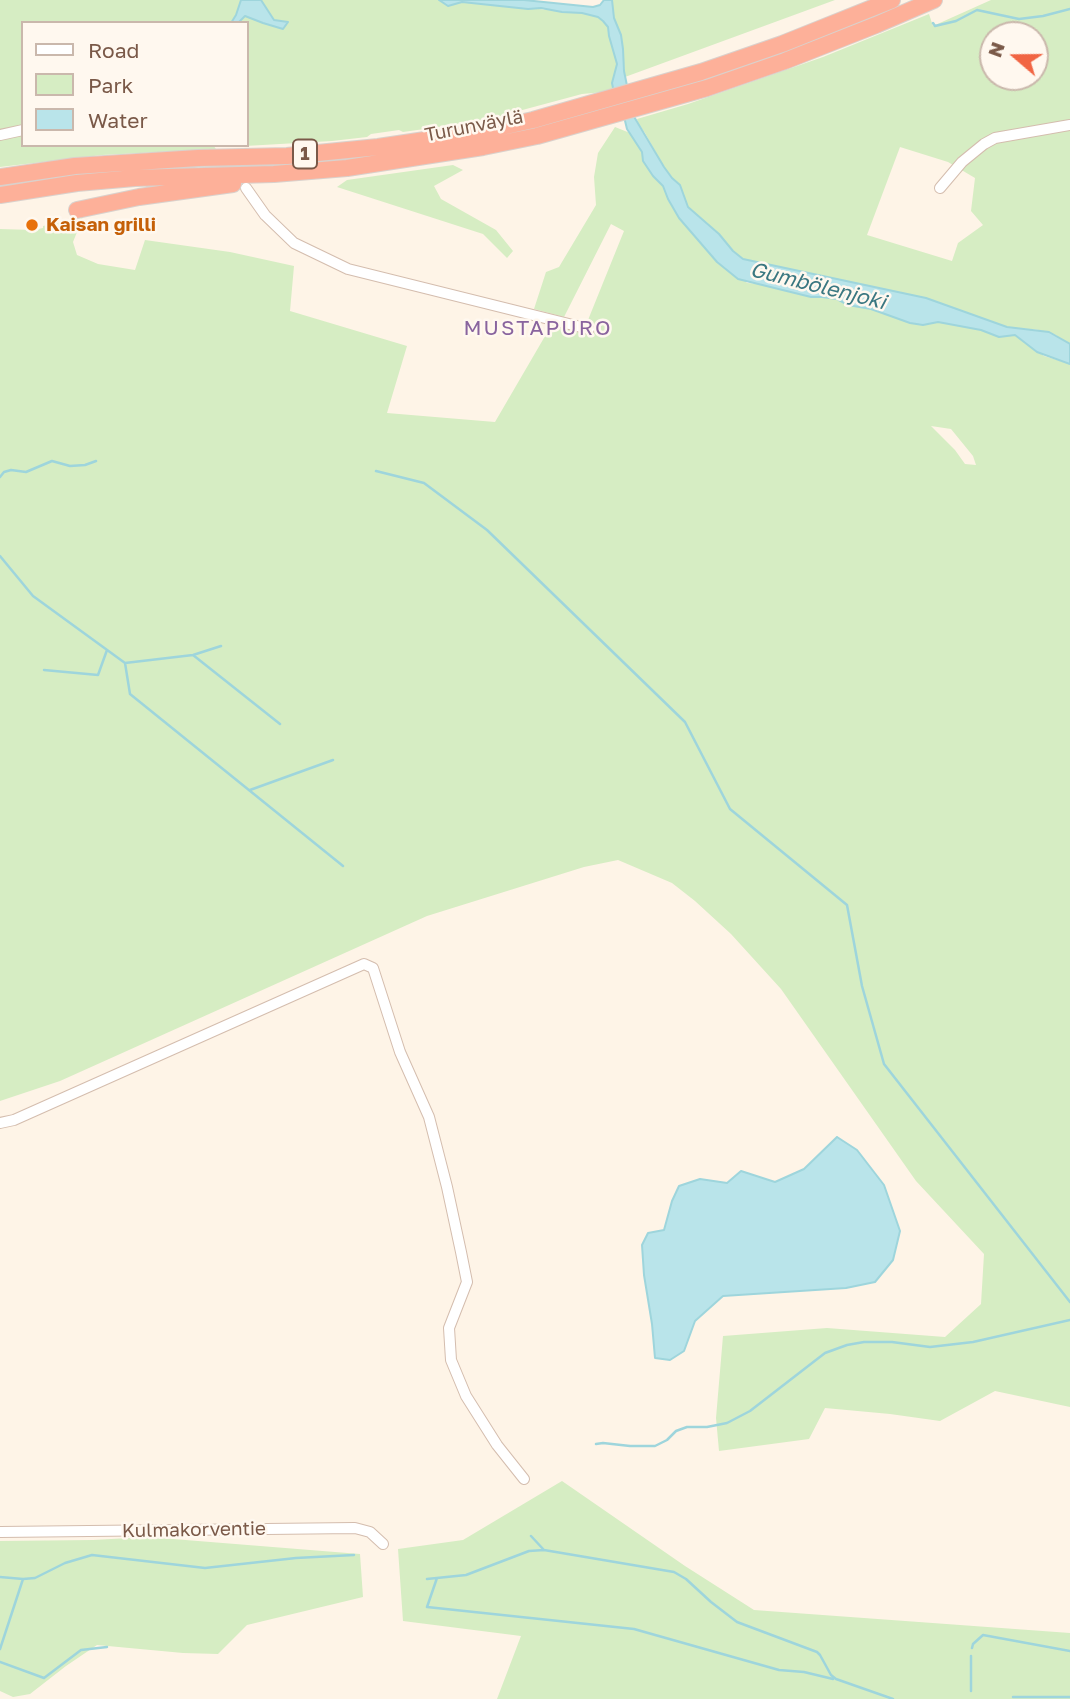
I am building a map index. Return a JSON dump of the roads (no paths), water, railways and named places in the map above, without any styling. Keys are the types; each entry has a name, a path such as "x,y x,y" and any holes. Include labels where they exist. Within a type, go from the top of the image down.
{"highway":[{"name":"Turunväylä","path":"0,195 123,179 274,174 347,168 483,148 537,135 651,86 782,44 892,0"},
{"name":"Turunväylä","path":"1,177 75,166 198,158 287,156 378,147 479,132 533,120 656,103 785,61 934,0"},
{"path":"77,210 163,193 347,168"}],"street":[{"path":"940,188 962,162 995,138 1070,125"},
{"path":"0,135 21,130"},
{"path":"246,188 265,215 294,243 348,269 589,329"},
{"path":"0,1123 14,1120 364,964 373,968 400,1052 429,1117 467,1282 449,1328 451,1360 466,1396 497,1445 524,1479"},
{"name":"Kulmakorventie","path":"0,1532 355,1528 370,1532 383,1544"}],"water":[{"path":"241,0 261,0 274,20 288,22 283,29 245,16 240,21 232,21"},
{"name":"Gumbölenjoki","path":"439,0 524,0 593,7 604,0 612,0 614,18 621,35 624,71 633,115 664,167 680,185 688,207 743,259 926,298 1007,327 1049,332 1070,344 1070,364 1037,352 1015,335 999,337 981,330 938,322 923,325 910,323 871,309 848,305 837,299 811,297 738,279 717,262 679,218 663,186 643,161 642,152 627,129 618,92 613,88 617,64 608,27 603,21 582,13 462,2 448,6"},
{"path":"837,1137 857,1150 884,1185 900,1231 893,1260 875,1282 846,1288 723,1296 695,1321 684,1351 670,1360 655,1358 642,1245 648,1233 664,1230 679,1186 700,1179 727,1183 741,1171 775,1182 804,1169"}],"waterway":[{"path":"933,23 935,26 956,21 977,10 1019,19 1070,9"},
{"path":"0,477 4,472 26,472 52,461 70,466 96,461"},
{"path":"376,471 424,483 487,530 685,722 730,809 847,905 862,986 884,1064 1070,1302"},
{"path":"0,556 33,596 125,663"},
{"path":"125,663 193,655 221,646"},
{"path":"44,670 98,675 107,650"},
{"path":"193,655 280,724"},
{"path":"125,663 130,694 343,866"},
{"path":"250,790 333,760"},
{"path":"596,1444 655,1446 676,1431 687,1427 727,1423 750,1411 825,1353 847,1345 892,1342 930,1347 973,1342 1070,1320"},
{"path":"531,1536 544,1550"},
{"path":"427,1579 466,1575 529,1551 544,1550 674,1572 737,1622 817,1652 836,1679 893,1699"},
{"path":"0,1577 35,1578 65,1563 92,1555 205,1568 354,1555"},
{"path":"437,1578 427,1607 634,1629 779,1670 804,1672 833,1679"},
{"path":"0,1649 23,1579"},
{"path":"972,1648 983,1635 1070,1651"},
{"path":"0,1662 44,1678 81,1650 107,1647"},
{"path":"971,1656 971,1691"},
{"path":"1013,1697 1070,1697"}],"place":[{"name":"Kaisan grilli","path":"32,225"}],"district":[{"name":"MUSTAPURO","path":"538,328"}]}
